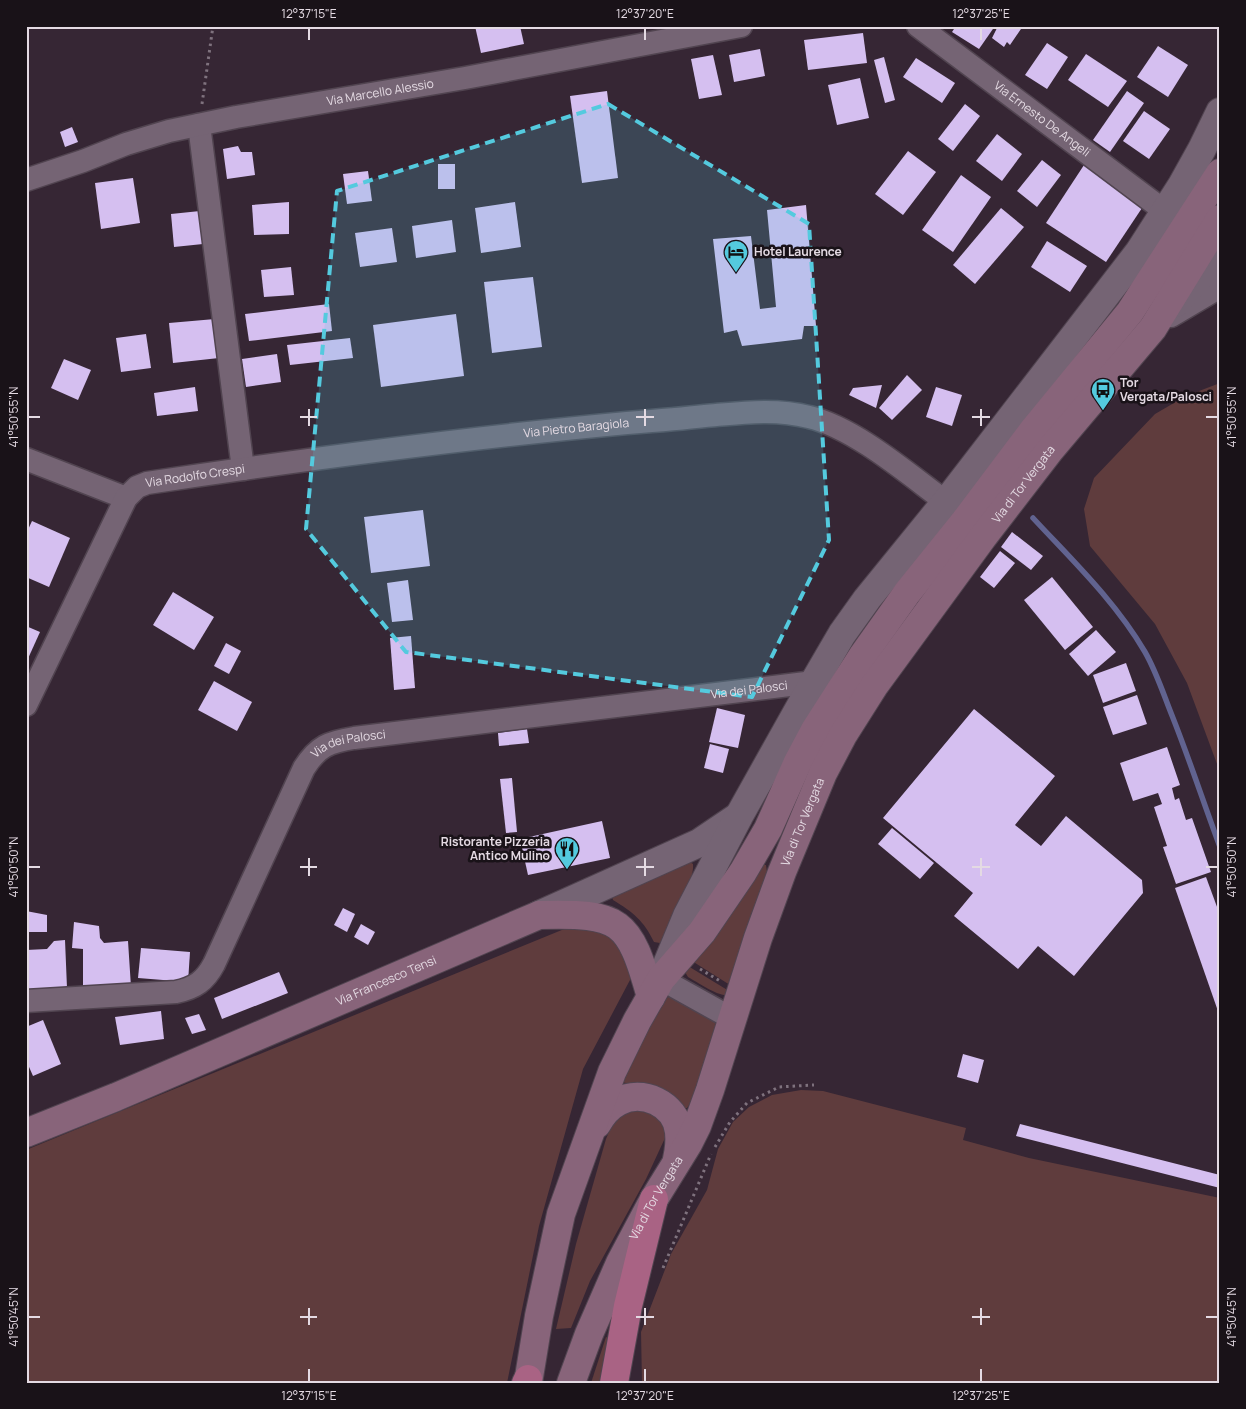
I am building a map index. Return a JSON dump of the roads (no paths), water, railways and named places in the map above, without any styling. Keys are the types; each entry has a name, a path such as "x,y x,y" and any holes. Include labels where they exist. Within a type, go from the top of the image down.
{"highway":[{"path":"614,1383 628,1306 654,1199"}],"main road":[{"name":"Via di Tor Vergata","path":"528,1382 539,1316 561,1214 620,1054 656,988 702,932 743,872 768,828 798,762 863,655 907,593 965,521 1035,428 1130,312 1220,173"},
{"name":"Via di Tor Vergata","path":"571,1383 581,1352 616,1271 654,1199 670,1177 697,1126 758,938 782,872 824,773 857,711 916,626 1025,482 1153,328 1220,220"},
{"path":"539,915 586,915 601,918 618,925 628,935 656,988"},
{"name":"Via Francesco Tensi","path":"26,1133 134,1090 539,915"},
{"path":"587,1145 599,1120 617,1102 638,1096 654,1100 669,1109 679,1131 676,1164 670,1177"}],"street":[{"name":"Via Marcello Alessio","path":"26,180 151,135 741,26"},
{"name":"Via Ernesto De Angeli","path":"918,26 1166,212"},
{"name":"Via di Tor Vergata","path":"656,988 687,916 739,816 842,634 867,599 946,502 1139,252 1166,212 1202,149 1220,112"},
{"name":"Via Rodolfo Crespi","path":"27,701 126,498 137,487 147,483 243,469 199,125"},
{"name":"Via di Tor Vergata","path":"1153,328 1220,254"},
{"path":"1153,328 1220,286"},
{"name":"Via Pietro Baragiola","path":"243,469 523,434 696,417 774,412 796,414 821,420 844,430 946,502"},
{"path":"26,458 126,498"},
{"name":"Via dei Palosci","path":"26,1001 176,992 190,988 203,981 214,964 304,768 313,754 326,744 346,739 814,682"},
{"name":"Via Francesco Tensi","path":"539,915 699,843 719,832 739,816"},
{"path":"656,988 733,1019"}],"waterway":[{"path":"1033,518 1107,598 1145,652 1157,676 1220,847"}],"place":[{"name":"Hotel Laurence","path":"736,273"},
{"name":"Tor Vergata/Palosci","path":"1103,411"},
{"name":"Ristorante Pizzeria Antico Mulino","path":"567,870"}]}
